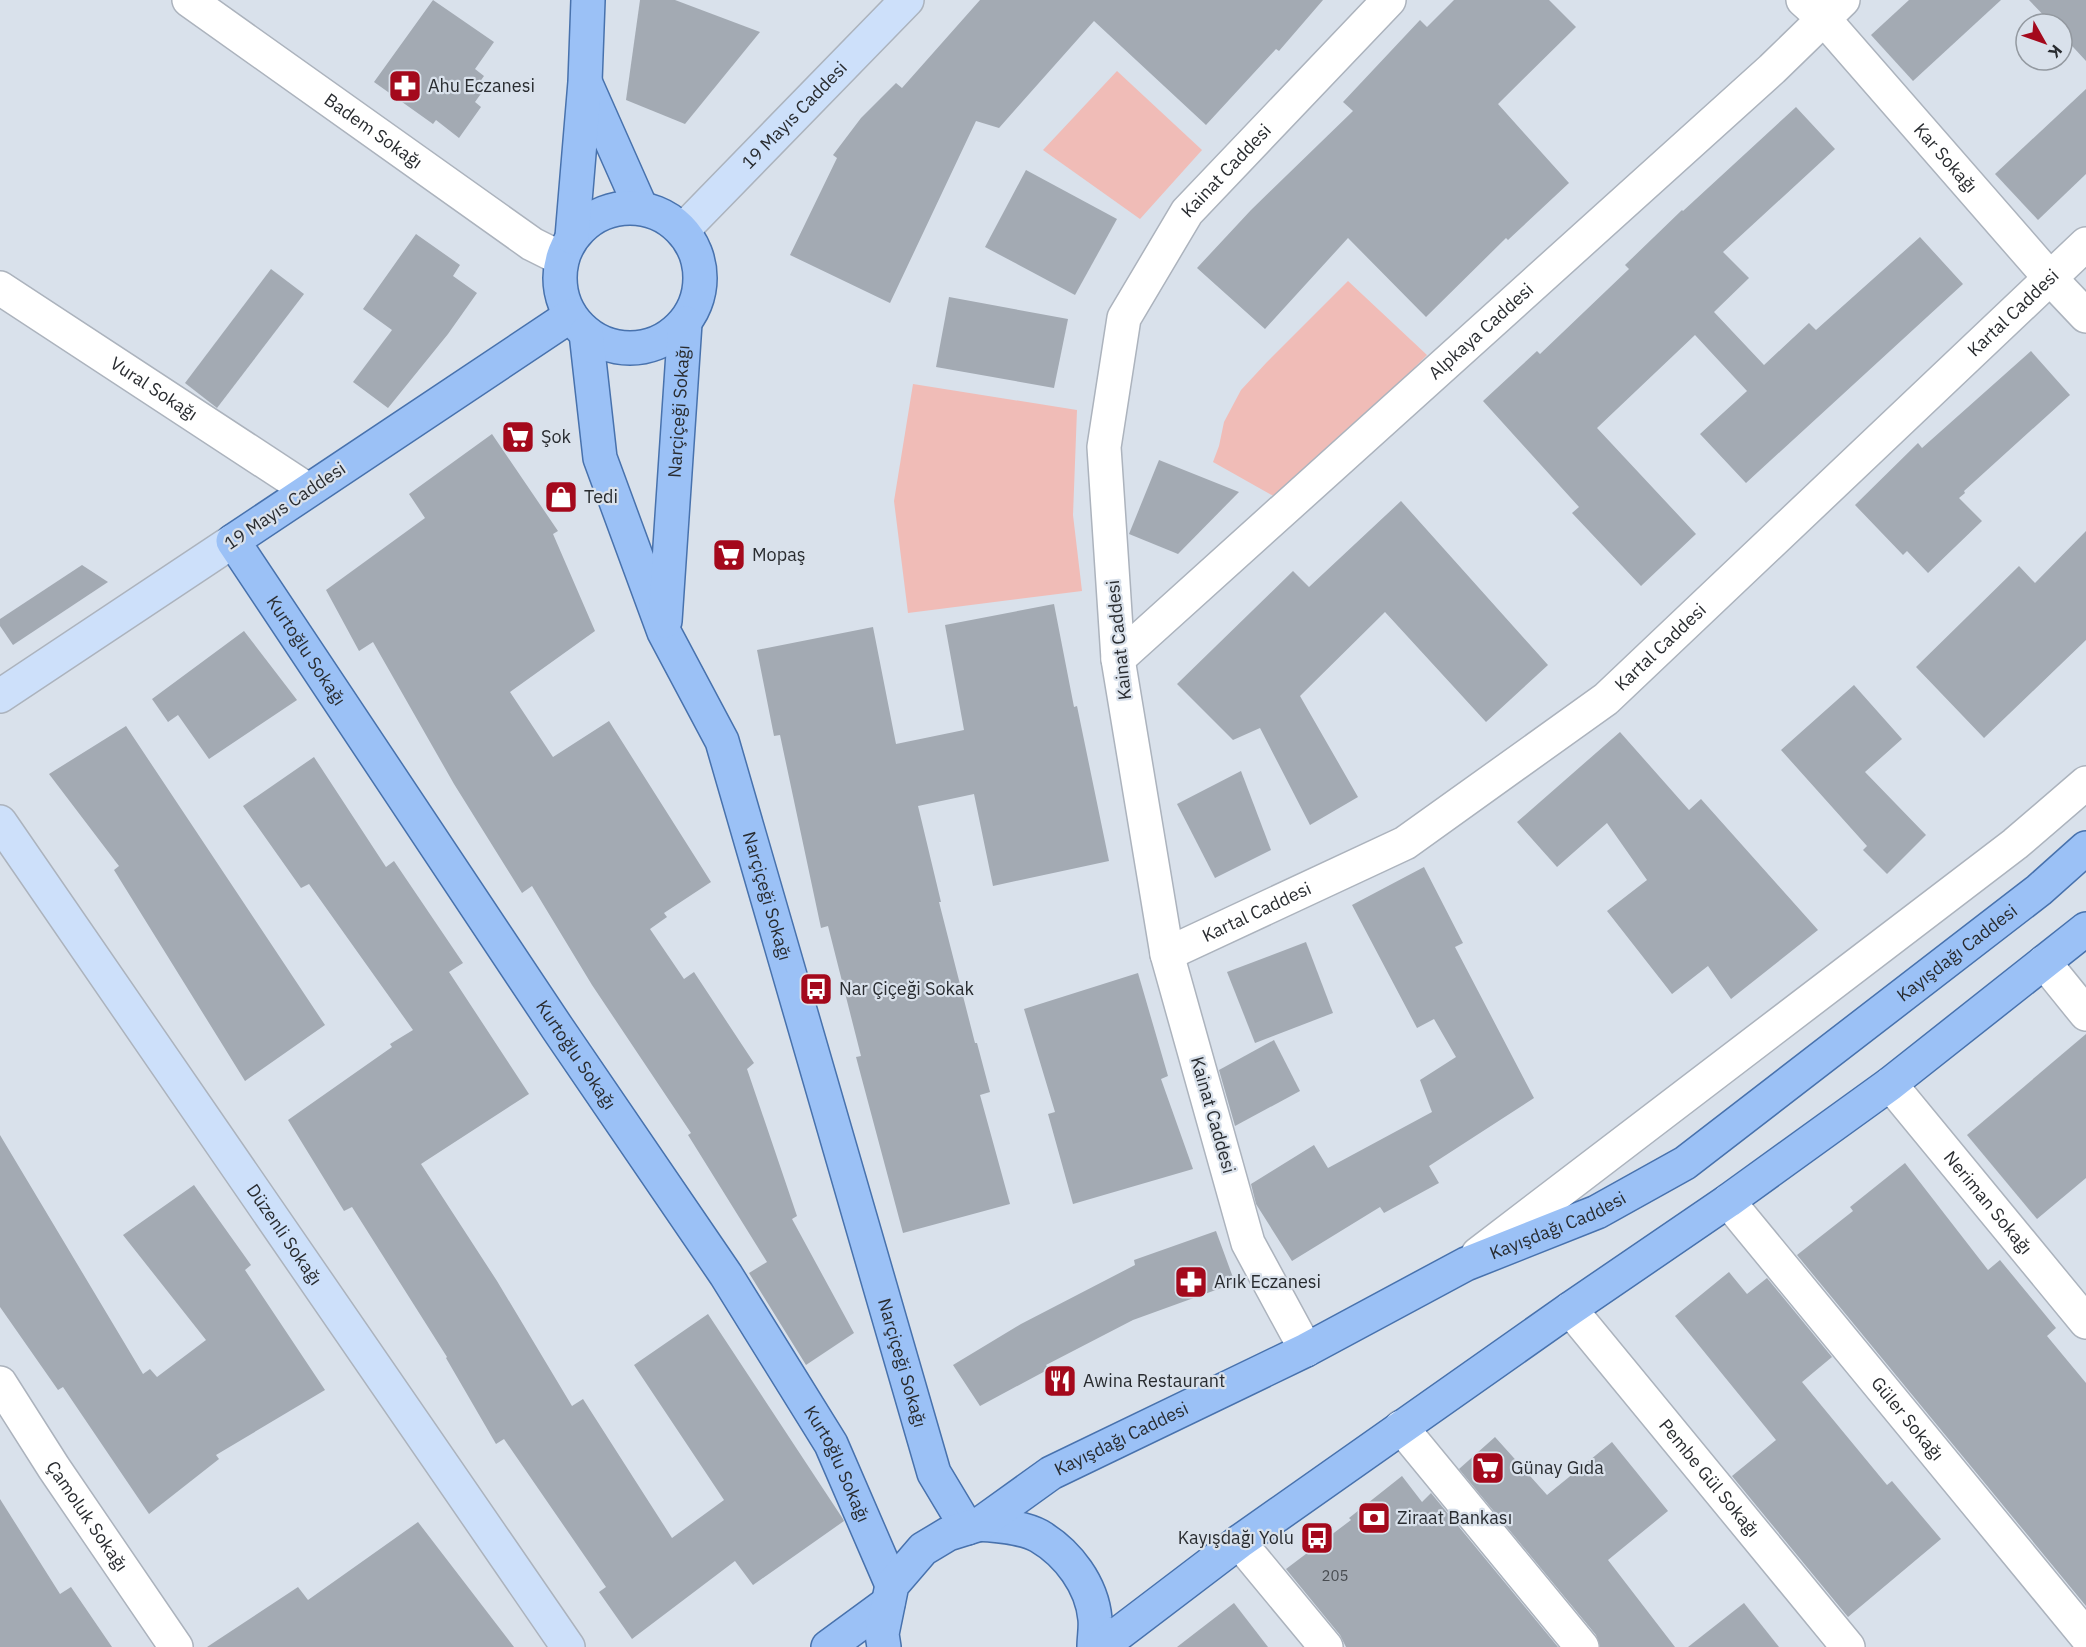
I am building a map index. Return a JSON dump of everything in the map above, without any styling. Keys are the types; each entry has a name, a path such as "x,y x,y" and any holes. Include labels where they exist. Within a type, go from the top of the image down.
{"main road":[{"path":"588,0 585,82 567,248 559,279 562,298 578,324 600,458 664,632"},
{"path":"585,82 641,208"},
{"name":"Narçiçeği Sokağı","path":"567,248 585,223 602,212 621,207 641,208 664,216 683,230 694,247 700,266 700,286 695,305 685,323 668,338 648,346 625,349 604,344 578,324"},
{"name":"Narçiçeği Sokağı","path":"685,323 664,632 722,741 934,1473 973,1526"},
{"name":"19 Mayıs Caddesi","path":"233,541 308,490 578,324"},
{"name":"Kurtoğlu Sokağı","path":"233,541 558,1029 726,1275 831,1444 890,1594"},
{"name":"Kayışdağı Caddesi","path":"828,1647 890,1594 923,1549 948,1534 973,1526 1051,1473 1306,1350 1466,1264 1597,1212 1685,1163 2039,890 2086,848"},
{"path":"1101,1647 1239,1542 1728,1201 1890,1084 2086,928"},
{"name":"Kayışdağı Caddesi","path":"973,1526 1006,1527 1038,1535 1066,1556 1085,1585 1095,1618 1094,1647"},
{"path":"884,1647 882,1634 890,1594"}],"street":[{"name":"Badem Sokağı","path":"189,0 532,244 567,248"},
{"name":"19 Mayıs Caddesi","path":"683,230 908,0"},
{"name":"Kainat Caddesi","path":"1306,1350 1248,1244 1167,954 1118,659 1104,447 1124,318 1187,212 1389,0"},
{"name":"Alpkaya Caddesi","path":"1118,659 1772,69 1823,6"},
{"name":"Kar Sokağı","path":"1823,6 2050,278 2086,316"},
{"name":"Kartal Caddesi","path":"1167,954 1405,843 1606,699 2086,244"},
{"name":"Vural Sokağı","path":"0,288 308,490"},
{"name":"19 Mayıs Caddesi","path":"0,696 233,541"},
{"path":"1466,1264 2015,844 2086,783"},
{"name":"Düzenli Sokağı","path":"0,822 568,1647"},
{"path":"2044,962 2086,1014"},
{"name":"Neriman Sokağı","path":"1890,1084 2086,1322"},
{"name":"Güler Sokağı","path":"1728,1201 2086,1636"},
{"name":"Pembe Gül Sokağı","path":"1570,1309 1848,1647"},
{"name":"Çamoluk Sokağı","path":"0,1383 54,1468 176,1647"},
{"path":"1401,1427 1582,1647"},
{"path":"1239,1542 1326,1647"}],"shaded area":[{"path":"1117,71 1202,150 1140,219 1043,150"},
{"path":"1348,281 1427,355 1284,502 1213,462 1224,422 1241,390"},
{"path":"913,384 1077,410 1073,515 1082,591 908,613 894,501"}],"building":[{"path":"433,0 494,42 475,69 484,76 479,83 485,88 475,102 481,107 459,138 436,120 433,124 374,82"},
{"path":"640,0 675,0 760,32 685,124 626,100"},
{"path":"980,0 1323,0 1279,51 1276,49 1206,125 1094,21 999,128 976,121 890,303 790,255 837,158 833,155 861,118 896,83 902,88"},
{"path":"1454,0 1549,0 1576,27 1498,104 1569,183 1508,240 1506,238 1426,317 1348,238 1265,329 1197,268 1251,210 1353,111 1343,102 1420,20 1427,27"},
{"path":"1909,0 2001,0 1913,81 1871,35"},
{"path":"2029,0 2086,0 2086,61 2074,48 2074,12 2040,12"},
{"path":"2086,89 2086,174 2038,220 1995,174"},
{"path":"1796,107 1835,149 1723,252 1749,278 1714,312 1764,365 1809,323 1816,330 1920,237 1963,284 1746,483 1700,434 1747,391 1695,335 1597,428 1696,534 1641,586 1572,513 1579,507 1483,401 1537,351 1540,354 1629,269 1625,265 1682,210"},
{"path":"1026,170 1117,219 1075,295 985,247"},
{"path":"416,234 460,265 453,276 477,293 448,334 388,408 353,382 392,330 363,309"},
{"path":"271,269 304,294 217,408 185,383"},
{"path":"949,297 1068,319 1054,388 936,367"},
{"path":"2031,351 2070,395 1964,491 1965,493 1959,498 1982,521 1928,573 1907,551 1903,555 1855,505 1918,443 1922,448"},
{"path":"492,434 558,531 553,534 595,631 510,692 553,757 609,721 711,882 664,913 667,917 650,929 684,979 694,972 754,1063 747,1069 797,1216 792,1219 854,1333 806,1365 749,1273 767,1262 688,1135 691,1133 592,985 532,886 522,893 454,784 373,642 359,651 326,590 425,518 409,494"},
{"path":"1159,460 1239,492 1178,554 1129,534"},
{"path":"1401,501 1548,665 1486,722 1385,612 1300,696 1358,797 1310,825 1260,728 1233,740 1177,684 1293,571 1309,587"},
{"path":"2086,531 2086,640 1984,738 1916,667 2019,566 2035,583"},
{"path":"82,565 108,582 13,645 0,626 0,619"},
{"path":"1054,604 1074,707 1077,706 1109,861 993,886 974,794 918,806 941,902 939,902 990,1092 980,1095 1010,1204 903,1233 856,1057 861,1056 828,926 821,928 780,735 774,736 757,650 873,627 896,744 964,730 945,625"},
{"path":"244,631 297,700 209,759 178,715 168,722 152,699"},
{"path":"1854,685 1902,739 1865,772 1926,835 1887,874 1863,850 1867,846 1781,750"},
{"path":"126,726 325,1025 245,1081 114,870 119,866 49,774"},
{"path":"1620,732 1689,810 1701,799 1818,930 1731,999 1708,966 1672,994 1607,911 1647,880 1607,823 1557,867 1517,822"},
{"path":"314,757 386,867 394,861 463,963 449,972 529,1094 421,1164 497,1281 572,1406 583,1399 672,1538 724,1500 634,1365 708,1314 844,1521 753,1585 735,1561 632,1639 599,1592 606,1587 504,1439 496,1444 447,1357 352,1207 344,1211 288,1120 392,1047 390,1044 413,1030 309,884 301,888 243,806"},
{"path":"1241,771 1271,850 1215,878 1177,804"},
{"path":"1424,867 1463,943 1455,947 1534,1098 1429,1166 1439,1183 1384,1213 1380,1207 1292,1261 1256,1204 1251,1184 1314,1145 1328,1168 1432,1112 1420,1080 1456,1057 1434,1019 1417,1028 1352,905"},
{"path":"1306,942 1333,1013 1255,1043 1227,972"},
{"path":"1138,973 1168,1076 1161,1079 1193,1169 1073,1204 1048,1114 1055,1112 1024,1009"},
{"path":"2086,1034 2086,1178 2037,1219 1967,1135"},
{"path":"1274,1040 1300,1091 1235,1126 1219,1070"},
{"path":"0,1135 143,1374 150,1369 157,1377 206,1340 123,1235 194,1185 251,1265 245,1270 325,1390 216,1455 219,1459 149,1514 63,1387 58,1390 0,1307"},
{"path":"1905,1163 1988,1270 2000,1260 2056,1328 2047,1336 2086,1383 2086,1606 1797,1255 1853,1211 1850,1207"},
{"path":"1216,1231 1235,1283 1133,1320 1046,1365 1049,1369 980,1406 953,1365 1021,1324 1135,1265 1134,1260"},
{"path":"1729,1272 1747,1294 1767,1278 1832,1357 1802,1382 1887,1485 1892,1481 1941,1539 1848,1617 1732,1476 1776,1440 1675,1316"},
{"path":"1495,1437 1547,1495 1612,1442 1668,1511 1608,1560 1675,1647 1600,1647 1596,1635 1459,1469"},
{"path":"1402,1476 1422,1502 1431,1493 1558,1647 1346,1647 1340,1635 1286,1569 1351,1520 1349,1518"},
{"path":"0,1499 60,1594 71,1587 112,1647 0,1647"},
{"path":"418,1522 514,1647 207,1647 298,1587 308,1600"},
{"path":"1234,1603 1268,1647 1177,1647"},
{"path":"1744,1603 1779,1647 1688,1647"}],"place":[{"name":"Ahu Eczanesi","path":"405,86"},
{"name":"Şok","path":"518,437"},
{"name":"Tedi","path":"561,497"},
{"name":"Mopaş","path":"729,555"},
{"name":"Nar Çiçeği Sokak","path":"816,989"},
{"name":"Arık Eczanesi","path":"1191,1282"},
{"name":"Awina Restaurant","path":"1060,1381"},
{"name":"Günay Gıda","path":"1488,1468"},
{"name":"Ziraat Bankası","path":"1374,1518"},
{"name":"Kayışdağı Yolu","path":"1317,1538"}]}
